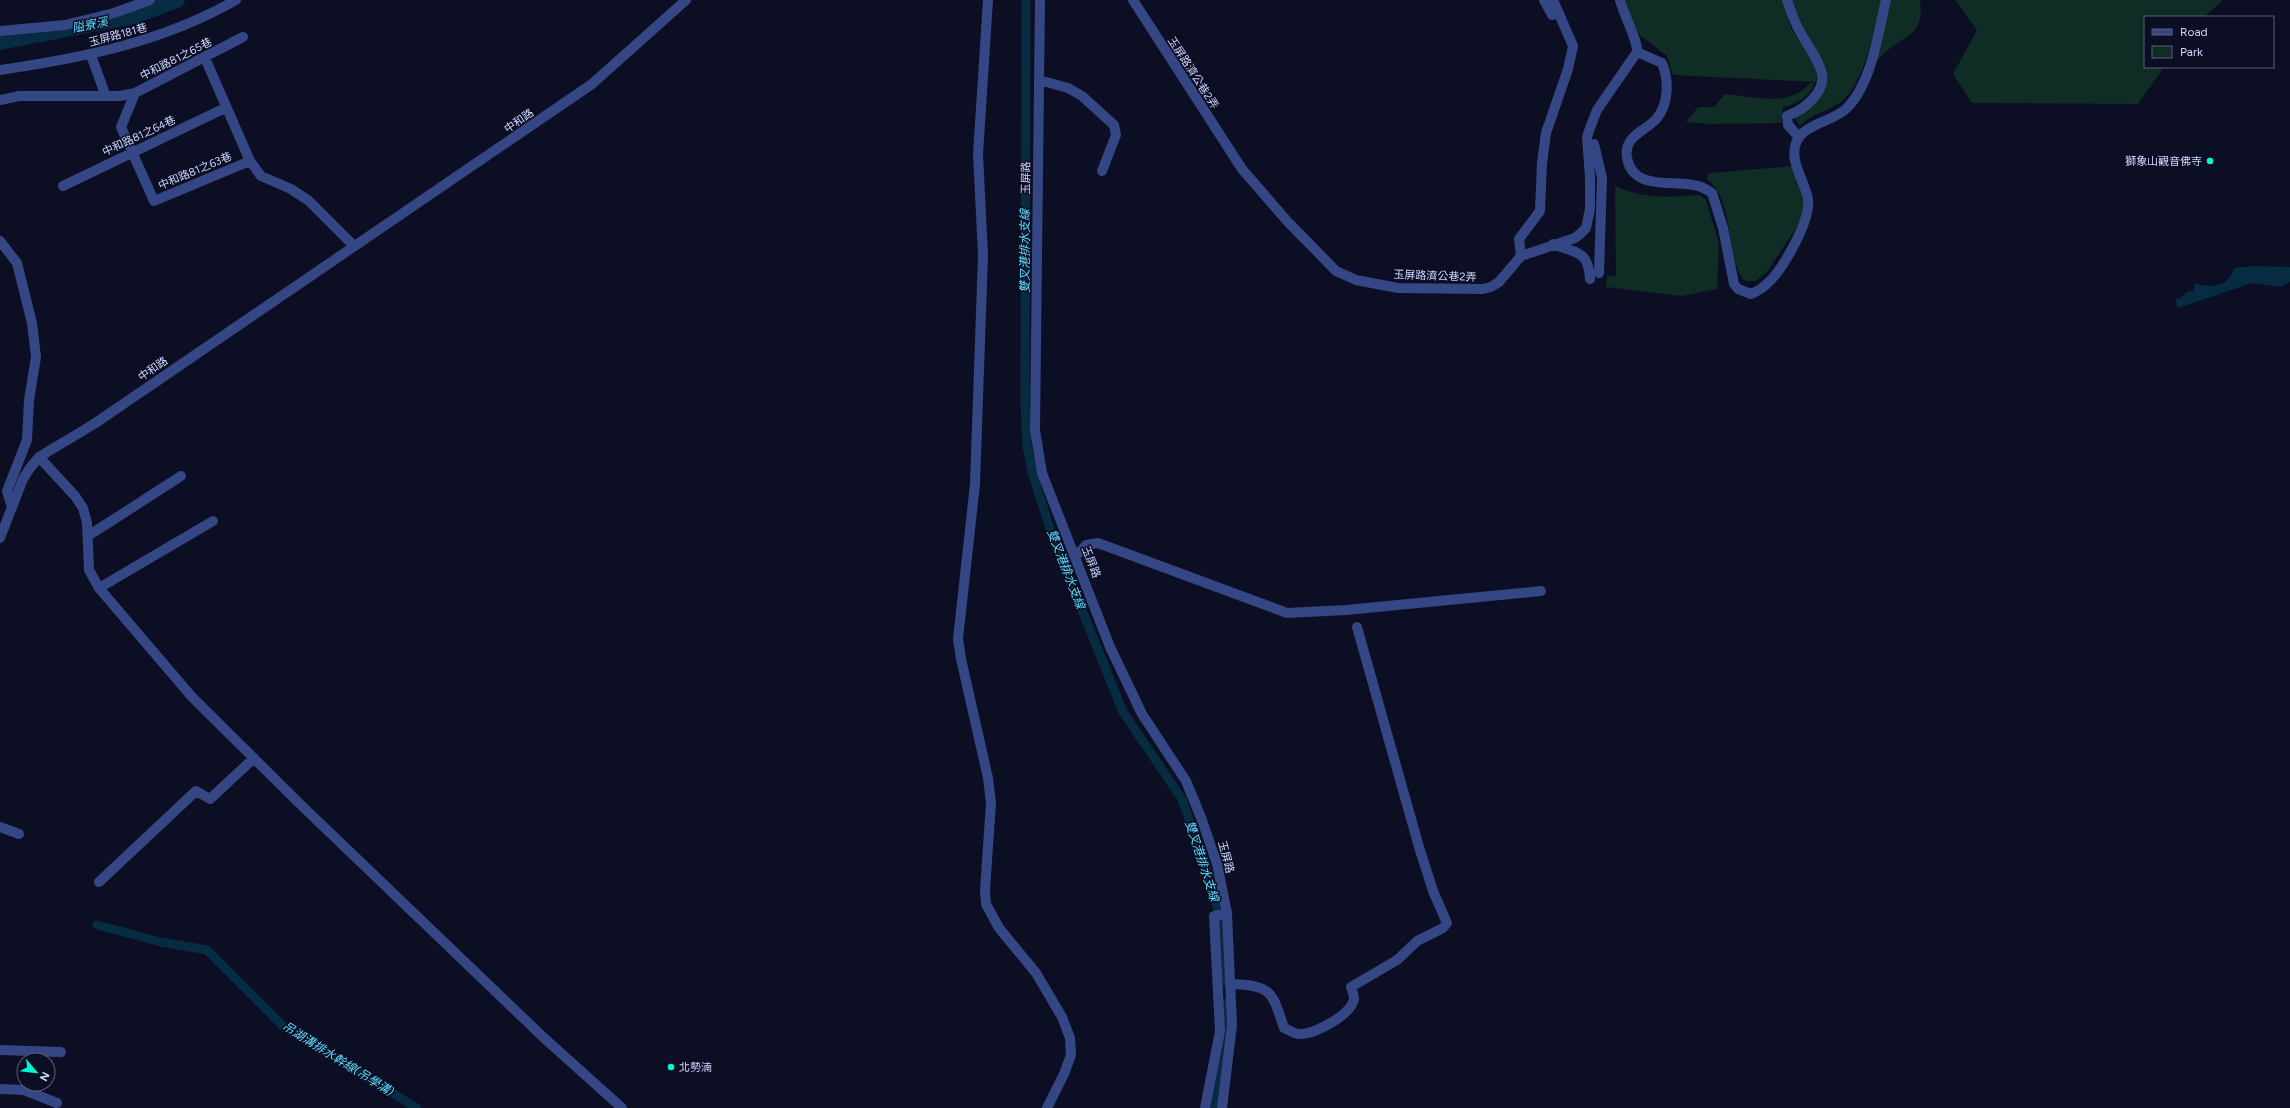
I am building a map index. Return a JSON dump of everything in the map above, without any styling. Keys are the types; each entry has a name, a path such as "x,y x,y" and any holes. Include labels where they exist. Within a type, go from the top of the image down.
{"street":[{"path":"0,31 65,25 114,13 150,0"},
{"name":"玉屏路181巷","path":"0,70 91,55 163,34 236,0"},
{"name":"中和路","path":"0,538 3,521 12,507 23,479 39,457 94,424 353,245 508,143 592,84 686,0"},
{"path":"988,0 978,154 983,255 976,484 958,639 961,659 988,778 991,803 985,890 986,904 999,928 1036,973 1062,1017 1070,1038 1071,1055 1064,1074 1047,1108"},
{"name":"玉屏路","path":"1040,0 1035,430 1042,473 1114,654 1142,714 1186,781 1202,820 1217,864 1227,914 1232,1025 1222,1108"},
{"name":"玉屏路濟公巷2弄","path":"1133,0 1192,94 1250,180 1336,271 1356,280 1398,288 1482,289 1499,282 1521,256 1553,244 1575,238 1586,228 1591,196 1587,137 1597,110 1637,52"},
{"path":"1544,0 1552,15 1559,12"},
{"path":"1521,256 1519,240 1540,211 1542,162 1546,133 1568,69 1573,46 1553,0"},
{"path":"1620,0 1632,35 1638,46 1637,52 1662,63 1668,82 1663,108 1656,120 1633,138 1628,146 1627,157 1631,168 1641,177 1651,182 1697,185 1712,193 1723,228 1734,284 1744,293 1751,294 1770,281 1803,229 1809,207 1806,191 1794,157 1794,150 1799,137 1818,124 1841,113 1856,96 1871,62 1886,0"},
{"path":"1787,0 1797,27 1821,70 1822,79 1817,94 1809,102 1787,116 1788,125 1799,137"},
{"name":"中和路81之65巷","path":"132,153 121,127 136,93 243,37"},
{"path":"91,55 105,94"},
{"path":"205,58 225,108 250,161 261,176 291,189 309,201 353,245"},
{"path":"1038,80 1068,88 1082,96 1114,125 1116,134 1102,171"},
{"path":"0,100 19,96 105,94 120,96 136,93"},
{"name":"中和路81之64巷","path":"63,186 225,108"},
{"path":"1597,110 1593,134 1594,154 1602,178 1599,273"},
{"name":"中和路81之63巷","path":"132,153 154,201 250,161"},
{"path":"0,241 17,263 32,323 36,357 29,400 27,440 7,491 12,507"},
{"path":"1553,244 1584,256 1589,262 1590,279"},
{"path":"39,457 75,496 83,508 87,523 89,570 99,588 192,697 381,883 543,1037 622,1108"},
{"path":"88,536 181,476"},
{"path":"99,588 213,521"},
{"path":"1076,556 1086,545 1098,543 1287,613 1346,610 1541,592"},
{"path":"1231,984 1257,985 1269,992 1277,1003 1284,1028 1296,1034 1310,1034 1325,1027 1351,1007 1354,998 1351,987 1398,960 1417,941 1443,928 1447,923 1433,891 1419,847 1357,627"},
{"path":"98,882 196,791 210,799 254,758"},
{"path":"0,827 19,834"},
{"path":"1205,1108 1220,1031 1214,916 1227,914"},
{"path":"0,1050 61,1052"},
{"path":"0,1089 24,1090 57,1103"}],"green space":[{"path":"1624,0 1783,0 1792,30 1810,54 1816,67 1816,82 1673,75 1667,56 1642,37 1635,29"},
{"path":"1791,0 1882,0 1868,54 1857,82 1850,93 1842,101 1810,118 1800,126 1793,115 1822,85"},
{"path":"1888,0 1920,0 1920,19 1917,26 1908,36 1888,50 1872,66"},
{"path":"1955,0 2223,0 2205,16 2144,16 2144,68 2163,68 2138,104 1972,103 1953,74 1977,30"},
{"path":"1810,83 1815,83 1806,96 1798,102 1783,107 1781,123 1711,124 1686,122 1698,107 1714,107 1725,94 1770,99 1781,98 1792,96 1801,91"},
{"path":"1794,166 1805,206 1800,222 1767,272 1756,281 1745,281 1738,270 1734,258 1722,202 1716,189 1707,179 1709,173"},
{"path":"1615,186 1647,196 1667,197 1700,195 1706,200 1719,243 1717,289 1682,296 1606,287 1607,276 1616,276"}],"water":[{"path":"2254,266 2290,267 2290,282 2280,287 2252,283 2178,308 2175,299 2181,298 2187,292 2194,291 2194,284 2213,286 2226,282 2235,268"}],"waterway":[{"name":"隘寮溪","path":"0,42 134,16 177,0"},
{"name":"雙叉港排水支線","path":"1026,0 1025,405 1027,446 1033,475 1052,535 1123,712 1182,799 1206,868 1221,920 1225,982"},
{"name":"吊湖溝排水幹線(吊學溝)","path":"97,925 161,942 207,950 284,1027 417,1108"},
{"name":"雙叉港排水支線","path":"1215,1108 1225,1037 1227,1002"}],"place":[{"name":"獅象山觀音佛寺","path":"2210,161"},
{"name":"北勢湳","path":"671,1067"}]}
